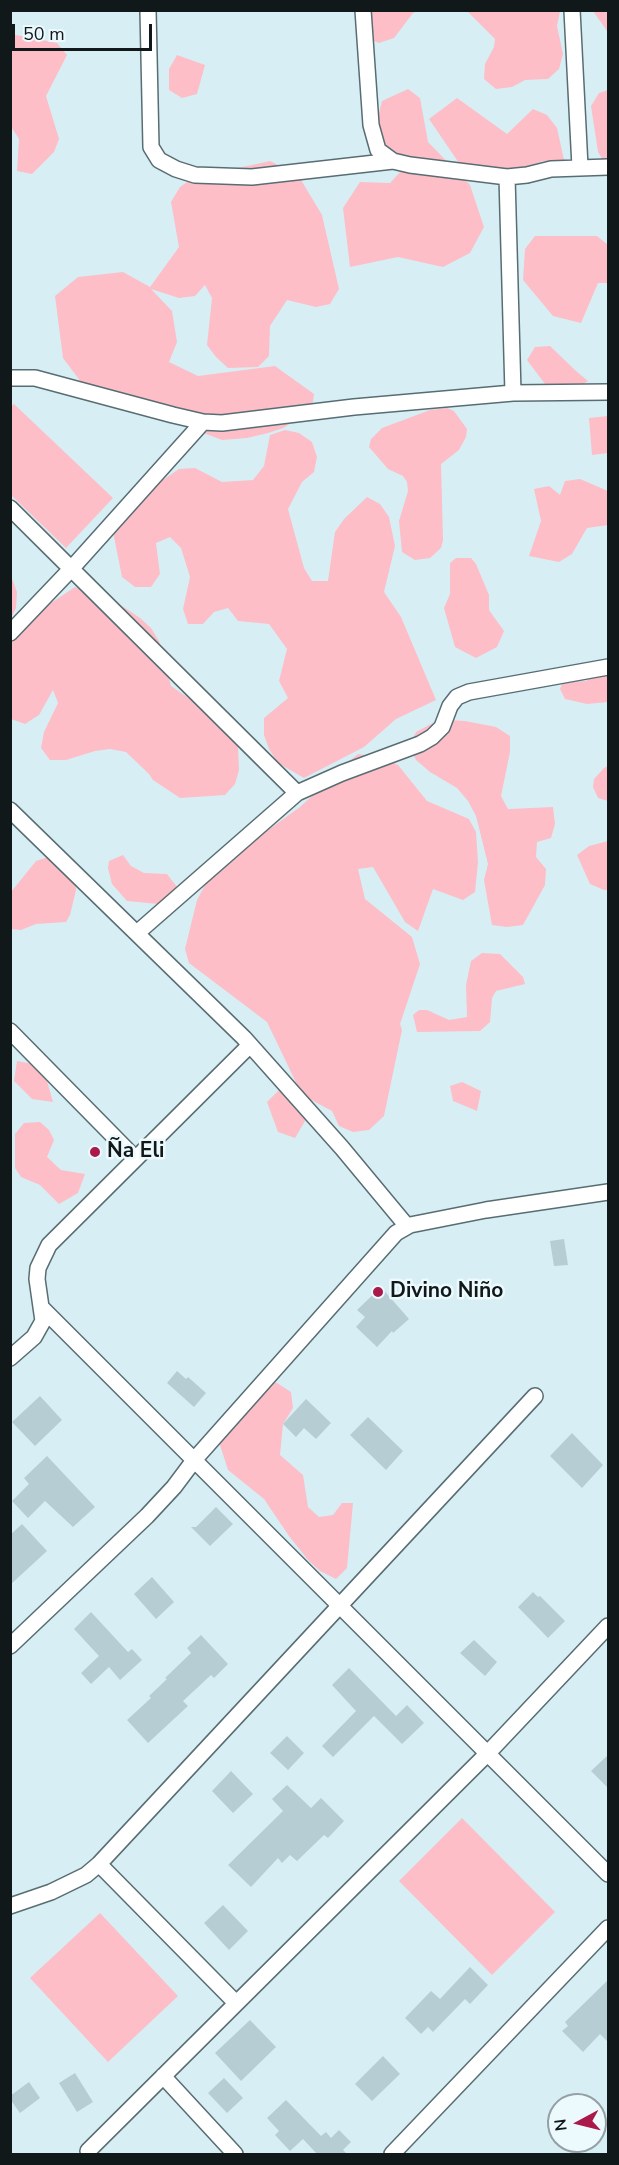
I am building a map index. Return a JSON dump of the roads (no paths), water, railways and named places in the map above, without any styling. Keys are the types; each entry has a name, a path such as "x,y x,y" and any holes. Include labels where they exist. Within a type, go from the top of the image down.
{"street":[{"path":"148,10 151,147 159,160 176,169 195,175 252,177 393,161 421,167 507,177 551,169 609,167"},
{"path":"363,10 371,125 378,150 393,161"},
{"path":"572,10 580,167"},
{"path":"507,177 513,393"},
{"path":"10,378 35,378 203,422 248,421 354,407 513,393 609,392"},
{"path":"10,633 72,568 203,422"},
{"path":"10,508 297,792"},
{"path":"137,933 297,792 420,744 432,737 442,727 450,706 457,697 469,692 609,667"},
{"path":"10,810 250,1045 408,1225"},
{"path":"10,1031 135,1158"},
{"path":"10,1358 40,1329 43,1321 38,1294 38,1268 49,1245 250,1045"},
{"path":"10,1647 147,1516 388,1241 408,1225 486,1210 609,1192"},
{"path":"42,1308 609,1874"},
{"path":"10,1906 51,1892 87,1875 99,1864 535,1396"},
{"path":"88,2151 488,1753 609,1626"},
{"path":"99,1864 236,2003"},
{"path":"392,2154 609,1928"},
{"path":"163,2076 236,2154"}],"place":[{"name":"Ña Eli","path":"95,1152"},
{"name":"Divino Niño","path":"378,1292"}]}
